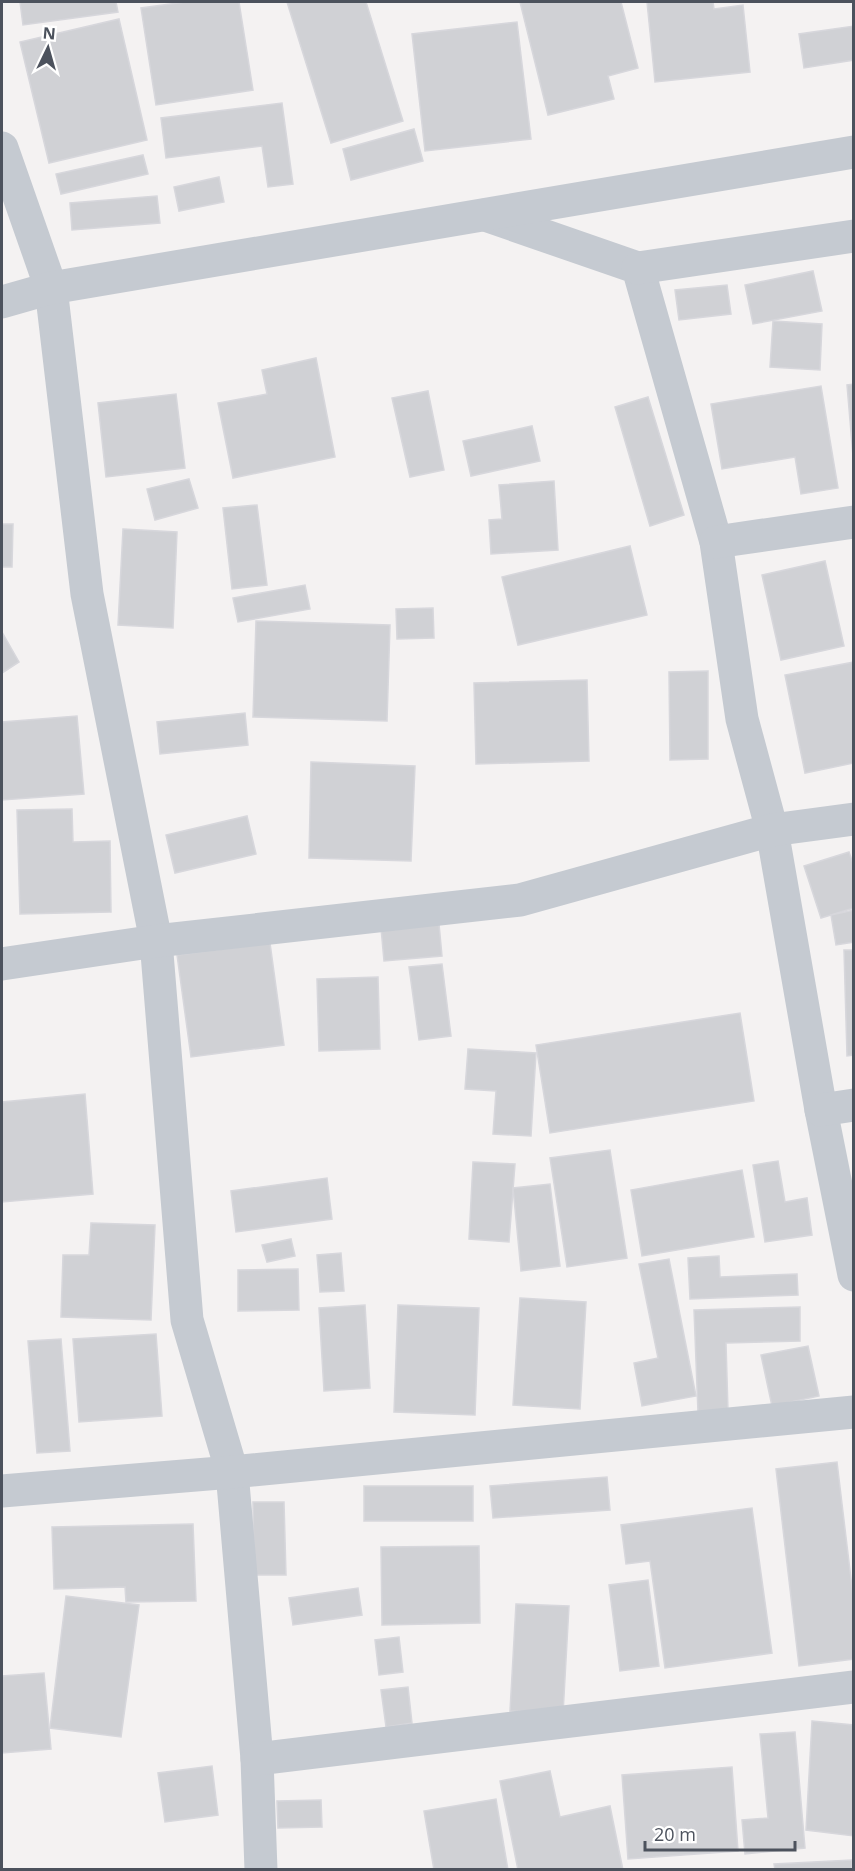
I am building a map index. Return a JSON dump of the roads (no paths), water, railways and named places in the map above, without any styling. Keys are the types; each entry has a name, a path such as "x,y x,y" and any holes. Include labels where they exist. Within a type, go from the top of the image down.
{"street":[{"path":"2,148 51,288 87,594 156,941 187,1320 232,1472 257,1759 261,1869"},
{"path":"2,302 51,288 854,152"},
{"path":"485,215 638,268 854,236"},
{"path":"638,268 716,542 742,719 772,830 821,1110 854,1275"},
{"path":"716,542 854,522"},
{"path":"2,964 156,941 520,900 772,830 854,819"},
{"path":"821,1110 854,1105"},
{"path":"2,1491 232,1472 854,1412"},
{"path":"257,1759 854,1687"}]}
